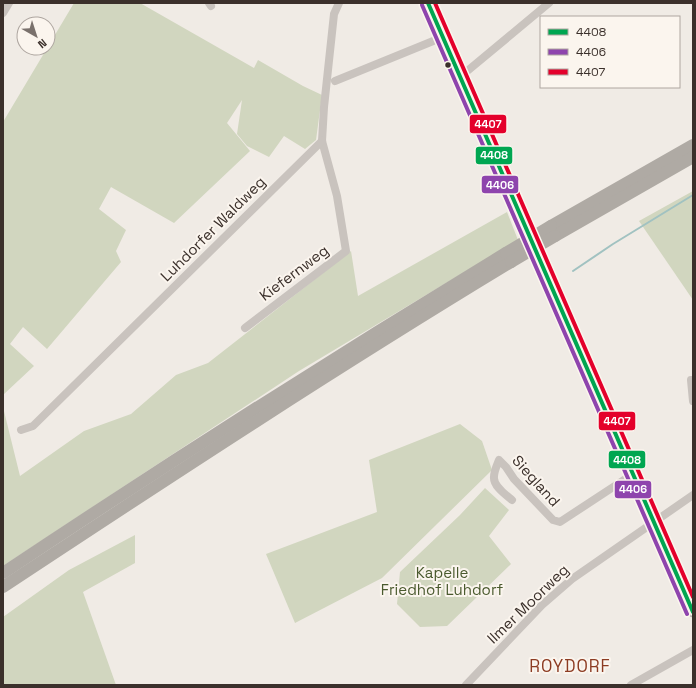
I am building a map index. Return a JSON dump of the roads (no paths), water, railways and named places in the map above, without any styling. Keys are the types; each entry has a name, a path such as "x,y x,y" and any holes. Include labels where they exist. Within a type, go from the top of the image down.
{"highway":[{"path":"3,587 18,570 197,445 283,390 508,258 693,145"},
{"path":"553,231 693,157"},
{"path":"3,573 18,570"}],"main road":[{"path":"428,3 693,612"}],"street":[{"path":"3,13 9,3"},
{"path":"322,141 324,107 334,14 339,3"},
{"path":"460,77 550,3"},
{"path":"335,81 443,37"},
{"name":"Kiefernweg","path":"245,328 346,251 337,196 322,141"},
{"name":"Luhdorfer Waldweg","path":"21,430 33,426 322,141"},
{"path":"691,380 693,401"},
{"name":"Siegland","path":"512,500 497,487 494,480 499,460 514,479 553,520 560,522 633,474"},
{"name":"Ilmer Moorweg","path":"466,685 542,605 572,578 693,495"},
{"path":"631,685 693,650"}],"waterway":[{"path":"573,271 613,244 693,195"}],"district":[{"name":"ROYDORF","path":"570,666"}],"park label":[{"name":"Kapelle Friedhof Luhdorf","path":"442,582"}]}
